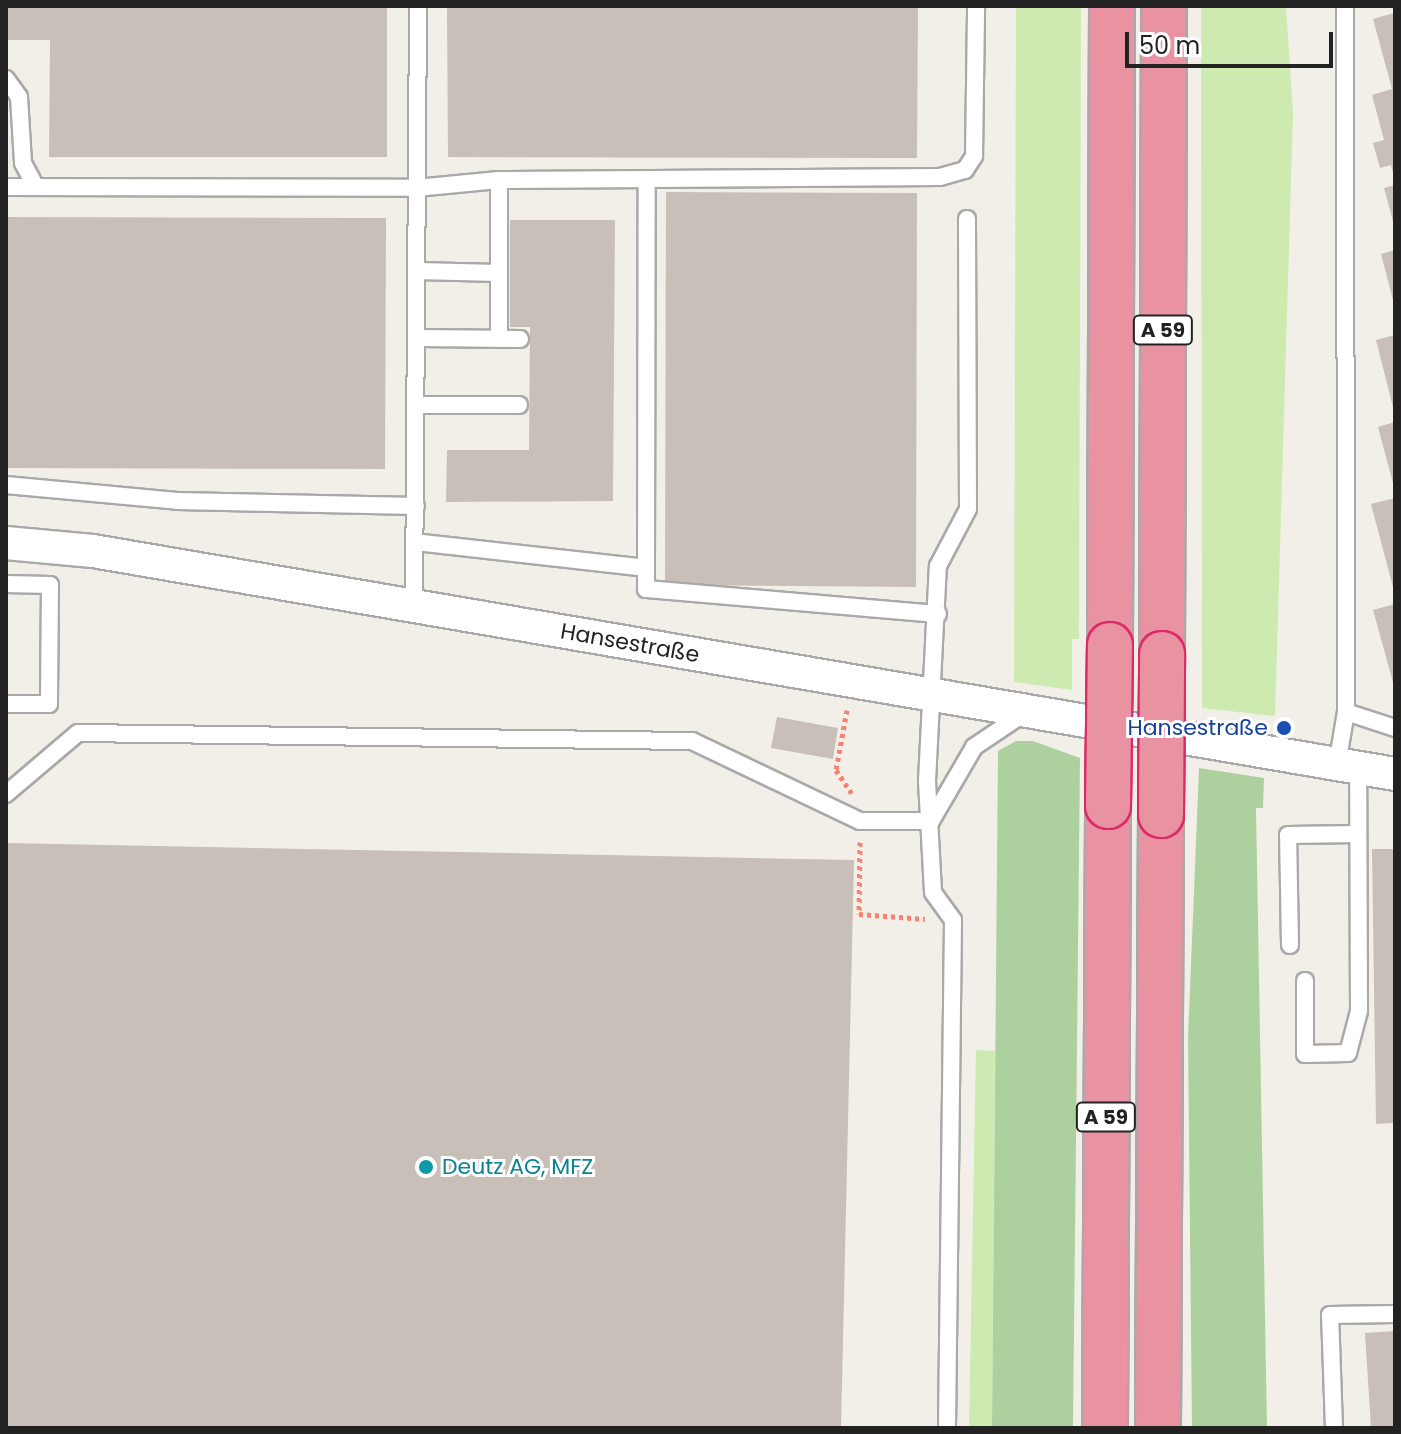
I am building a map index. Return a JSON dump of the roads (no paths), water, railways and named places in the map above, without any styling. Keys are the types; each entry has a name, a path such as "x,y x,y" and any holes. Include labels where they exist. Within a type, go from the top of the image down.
{"highway":[{"name":"A 59","path":"1105,1428 1112,6"},
{"name":"A 59","path":"1158,1428 1164,6"}],"street":[{"name":"Hansestraße","path":"6,543 93,551 1395,774"}],"lane":[{"path":"414,606 418,6"},
{"path":"6,187 416,188 499,180 915,179 965,170 974,156 977,127 976,6"},
{"path":"1305,981 1305,1054 1348,1053 1359,1011 1358,834 1348,766 1346,712 1345,6"},
{"path":"6,79 19,97 23,163 36,187"},
{"path":"499,180 499,339"},
{"path":"647,180 646,589 938,614"},
{"path":"947,1428 953,920 933,892 927,781 936,696 938,566 968,509 967,219"},
{"path":"417,271 499,273"},
{"path":"417,338 520,339"},
{"path":"417,405 519,405"},
{"path":"6,485 177,501 416,506"},
{"path":"415,542 646,568"},
{"path":"6,584 50,585 49,704 6,704"},
{"path":"931,821 974,747 1028,712"},
{"path":"1346,712 1395,728"},
{"path":"6,794 78,733 692,741 860,821 931,821"},
{"path":"1290,945 1288,835 1358,834"},
{"path":"1334,1428 1330,1315 1395,1314"}],"place":[{"name":"Hansestraße","path":"1284,728"},
{"name":"Deutz AG, MFZ","path":"426,1167"}]}
